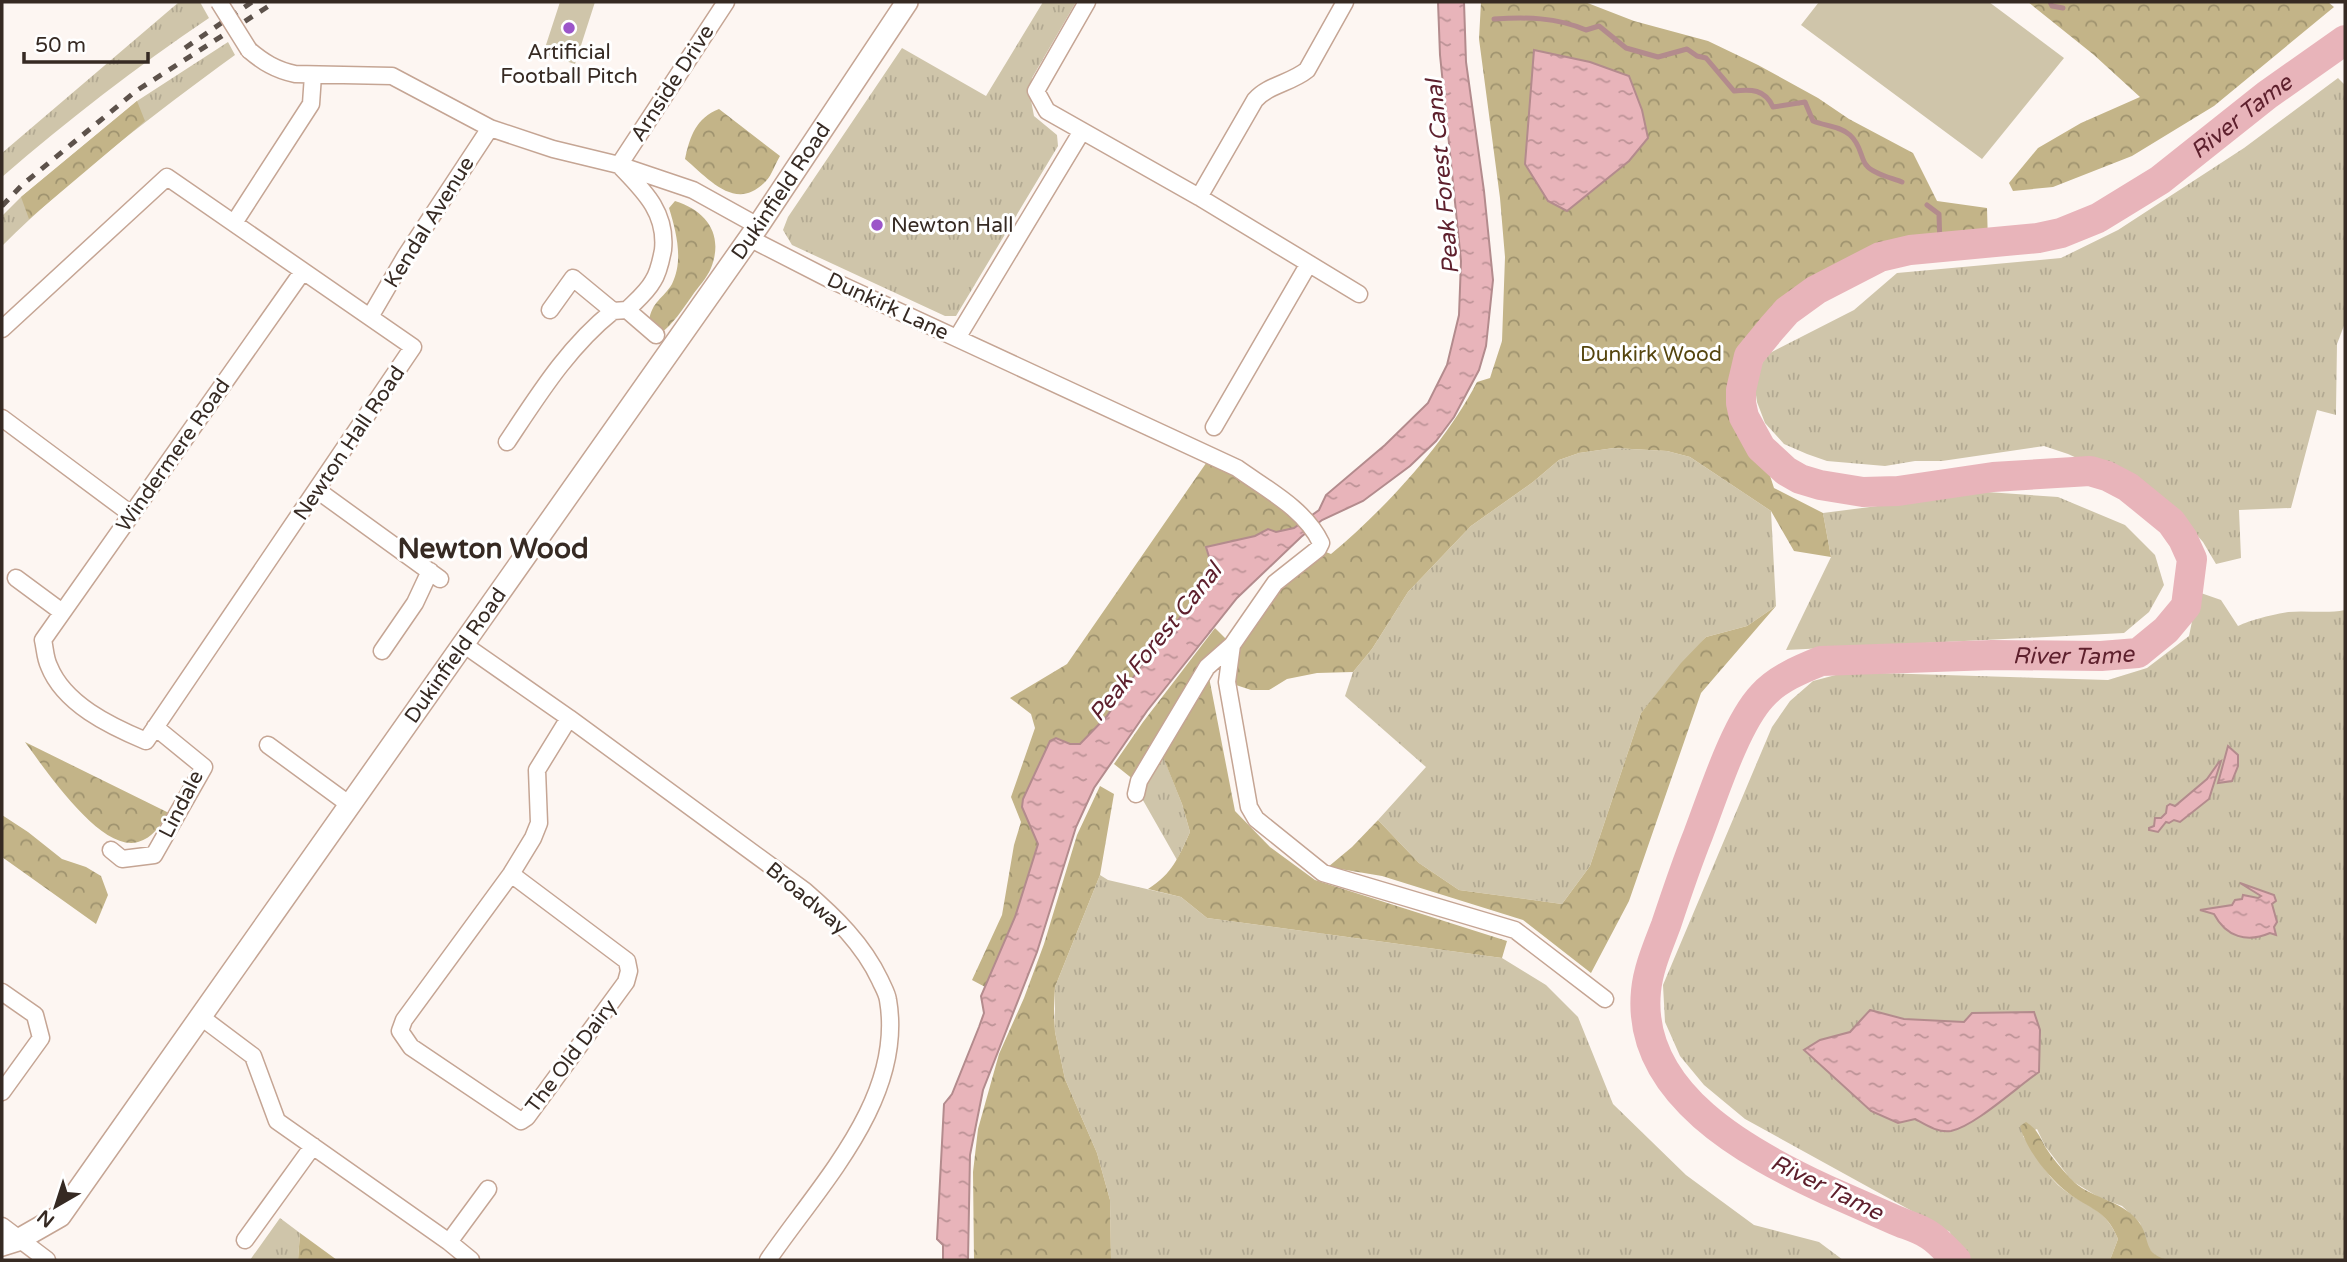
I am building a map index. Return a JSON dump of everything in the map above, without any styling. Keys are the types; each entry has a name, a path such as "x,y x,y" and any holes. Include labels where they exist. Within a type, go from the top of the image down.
{"main road":[{"name":"Dukinfield Road","path":"10,1243 60,1216 753,232 907,2"}],"street":[{"name":"Dunkirk Lane","path":"219,2 249,50 281,71 313,75 392,76 490,128 553,149 619,165 693,190 753,232 831,280 1237,468 1297,511 1321,543 1318,549 1275,583 1232,645"},
{"name":"Arnside Drive","path":"619,165 726,2"},
{"path":"1087,2 1036,91 1047,111 1199,197 1359,294"},
{"path":"1199,197 1255,100 1261,92 1297,78 1307,70 1345,2"},
{"path":"234,223 311,104 313,75"},
{"name":"Kendal Avenue","path":"370,317 405,257 490,128"},
{"path":"957,338 1082,131"},
{"path":"507,442 568,353 590,330 620,310 653,281 661,260 664,239 662,223 656,208 644,191 619,165"},
{"name":"Newton Hall Road","path":"2,329 167,177 414,347 155,727"},
{"path":"1214,427 1308,265"},
{"name":"Windermere Road","path":"155,727 145,741 106,723 77,702 59,684 49,666 43,640 303,271"},
{"path":"550,310 573,278 656,335"},
{"path":"2,418 131,514"},
{"path":"317,490 435,575 382,650"},
{"path":"16,578 62,612"},
{"name":"Broadway","path":"463,644 805,891 854,938 873,966 888,998 888,1056 878,1086 864,1120 843,1158 768,1260"},
{"path":"1136,794 1139,781 1207,667 1232,645"},
{"path":"1232,645 1227,682 1249,807 1255,819 1323,873 1515,930 1605,999"},
{"name":"The Old Dairy","path":"511,874 628,961 629,971 626,982 527,1117 521,1121 411,1047 400,1031 404,1020 511,874 533,838 539,823 537,770 569,718"},
{"name":"Lindale","path":"111,850 122,859 155,855 204,767 155,727"},
{"path":"268,745 350,805"},
{"path":"2,992 35,1015 41,1038 2,1092"},
{"path":"201,1017 253,1056 277,1121 471,1260"},
{"path":"245,1240 313,1146"},
{"path":"449,1242 488,1189"},
{"path":"2,1226 10,1243 47,1260"}],"green space":[{"path":"179,2 200,2 209,18 103,94 2,177 2,153"},
{"name":"Artificial Football Pitch","path":"560,2 595,2 575,64 543,54"},
{"path":"1043,2 1076,2 1032,78 1030,95 1034,116 1057,135 1058,146 956,316 945,316 792,245 783,230 788,217 902,48 986,96"},
{"name":"Dunkirk Wood","path":"1481,2 1585,2 1634,21 1708,41 1758,65 1913,153 1937,201 1987,208 1988,243 1910,250 1865,263 1816,290 1787,311 1749,356 1741,390 1744,417 1761,448 1774,488 1823,513 1831,557 1794,551 1771,511 1690,457 1667,451 1614,448 1579,453 1559,460 1471,526 1408,592 1372,649 1353,672 1317,673 1287,679 1269,690 1251,690 1227,682 1232,647 1207,667 1235,811 1270,847 1315,880 1507,941 1502,958 1207,918 1181,897 1148,889 1169,871 1190,832 1159,747 1134,780 1114,764 1215,628 1232,645 1275,583 1318,549 1331,554 1372,517 1431,452 1477,382 1490,378 1502,341 1505,257 1479,39"},
{"path":"1819,2 1989,2 2064,58 1982,159 1801,25"},
{"path":"2028,2 2328,2 2334,7 2214,106 2132,156 2053,187 2013,191 2009,183 2038,148 2081,123 2140,97 2094,55"},
{"path":"228,42 235,55 115,146 57,194 2,246 2,216 21,197 137,101"},
{"path":"2338,78 2345,85 2345,323 2337,344 2336,415 2317,410 2291,508 2239,510 2241,558 2216,564 2203,542 2187,524 2141,487 2044,446 1942,461 1915,461 1885,466 1827,461 1807,454 1784,444 1765,423 1757,402 1754,381 1766,355 1854,310 1897,273 2061,258 2118,230 2244,148"},
{"path":"137,101 145,121 29,219 21,197"},
{"path":"719,109 780,156 768,179 755,190 744,194 723,190 685,159 699,123"},
{"path":"675,201 696,211 710,226 714,235 714,256 705,279 678,316 660,334 649,321 655,304 669,289 676,275 678,246 669,208"},
{"path":"1614,448 1667,451 1690,457 1771,511 1776,606 1747,626 1706,637 1641,713 1590,866 1562,904 1459,890 1419,863 1378,820 1426,767 1345,696 1353,672 1372,649 1408,592 1471,526 1559,460 1579,453"},
{"path":"1211,456 1309,525 1291,538 1084,768 1004,997 972,980 1002,915 1014,845 1021,822 1011,797 1035,728 1031,714 1010,698 1067,664"},
{"path":"1987,492 2058,497 2125,525 2155,555 2164,585 2149,612 2124,633 1786,650 1831,557 1823,513"},
{"path":"2198,592 2221,600 2238,626 2288,612 2345,610 2345,1260 2157,1258 2146,1245 2140,1223 2122,1206 2100,1198 2072,1181 2045,1146 2037,1129 2023,1136 2048,1174 2067,1192 2099,1213 2112,1228 2118,1239 2110,1260 1956,1260 1950,1232 1745,1119 1704,1085 1680,1056 1665,1022 1663,985 1772,727 1790,701 1813,681 1847,672 2108,680 2147,668 2189,636"},
{"path":"1776,606 1701,693 1629,901 1591,973 1523,920 1382,876 1328,867 1378,820 1419,863 1459,890 1562,904 1590,866 1641,713 1706,637 1747,626"},
{"path":"25,742 169,813 152,834 138,842 123,842 108,835 75,806"},
{"path":"1159,746 1190,832 1177,860 1140,795"},
{"path":"1100,786 1114,794 1100,875 1055,987 1054,1009 1055,1032 1065,1079 1097,1153 1110,1200 1111,1260 974,1260 973,1172 978,1129 999,1054 1044,944 1077,835"},
{"path":"2,815 62,859 86,867 101,876 108,895 96,924 2,857"},
{"path":"1100,875 1108,880 1181,897 1207,918 1502,958 1546,985 1578,1017 1613,1104 1686,1175 1754,1225 1819,1242 1843,1260 1111,1260 1110,1200 1097,1153 1065,1079 1055,1032 1055,987"},
{"path":"2026,1122 2036,1131 2051,1156 2070,1178 2086,1190 2131,1214 2142,1228 2151,1250 2161,1258 2170,1260 2110,1260 2118,1239 2113,1229 2103,1216 2067,1192 2045,1171 2023,1135 2020,1126"},
{"path":"280,1218 300,1233 298,1260 250,1260"},
{"path":"300,1233 337,1260 298,1260"}],"water":[{"path":"1438,2 1464,2 1466,62 1493,280 1486,346 1479,370 1454,417 1436,441 1410,466 1363,501 1322,520 1237,598 1147,711 1094,788 1076,827 1037,952 983,1090 970,1155 968,1260 943,1260 943,1245 937,1239 944,1104 952,1094 979,1027 984,1013 981,996 1015,917 1038,844 1022,807 1023,799 1050,741 1056,738 1070,744 1080,744 1107,716 1141,666 1207,584 1210,560 1206,547 1255,536 1268,529 1276,532 1294,528 1319,510 1326,495 1385,445 1428,403 1447,365 1459,315 1461,261 1440,55"},
{"path":"1534,50 1590,62 1629,76 1642,110 1648,138 1629,161 1567,211 1548,201 1525,164"},
{"path":"2228,746 2238,755 2238,766 2232,781 2218,783"},
{"path":"2221,761 2209,799 2180,822 2166,822 2158,832 2149,830 2154,826 2155,818 2161,818 2166,813 2167,806 2175,806 2207,779"},
{"path":"2240,883 2274,895 2276,901 2272,904 2277,922 2274,927 2276,935 2270,933 2253,937 2238,936 2225,928 2214,914 2200,910 2232,905 2235,900 2242,899 2243,895 2258,898 2261,896"},
{"path":"1870,1010 1904,1019 1964,1022 1972,1013 2034,1012 2040,1030 2039,1072 1961,1128 1941,1131 1915,1119 1898,1123 1871,1111 1804,1050 1820,1040 1850,1032"}],"waterway":[{"path":"2050,2 2052,6 2063,8"},
{"path":"1494,19 1541,19 1586,30 1599,26 1626,48 1658,57 1687,49 1706,58 1734,91 1746,90 1762,94 1773,107 1805,102 1813,121 1850,135 1869,168 1902,182"},
{"name":"River Tame","path":"1956,1260 1925,1233 1796,1175 1764,1158 1704,1116 1678,1090 1659,1060 1648,1028 1646,991 1654,958 1734,742 1752,709 1775,684 1821,661 2138,653 2166,630 2186,606 2192,559 2171,522 2128,487 2090,471 1993,477 1898,491 1863,492 1800,479 1786,471 1761,448 1744,417 1741,390 1749,356 1787,311 1816,290 1880,257 1910,250 2038,238 2061,233 2098,218 2160,180 2267,95 2345,40"},
{"path":"1927,205 1939,214 1940,247"}],"railway":[{"path":"185,48 252,2"},
{"path":"2,206 22,185 136,91 275,2"}],"place":[{"name":"Artificial Football Pitch","path":"569,28"},
{"name":"Newton Hall","path":"877,225"}],"district":[{"name":"Newton Wood","path":"493,548"}],"water label":[{"name":"Peak Forest Canal","path":"1442,177"},
{"name":"Peak Forest Canal","path":"1155,642"}]}
